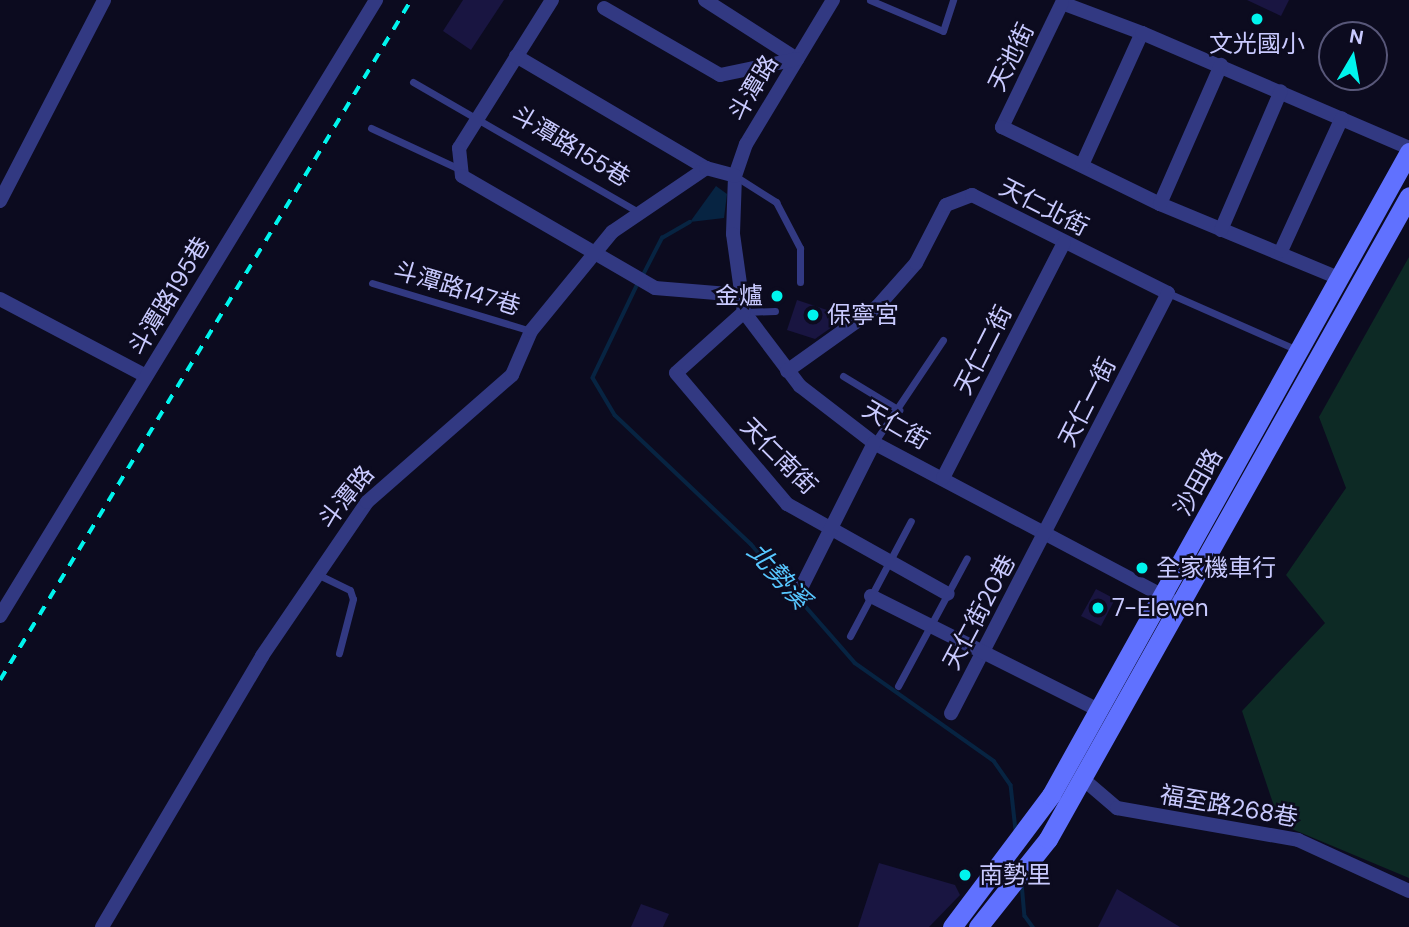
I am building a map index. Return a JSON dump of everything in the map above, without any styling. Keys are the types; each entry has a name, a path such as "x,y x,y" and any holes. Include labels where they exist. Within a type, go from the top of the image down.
{"street":[{"path":"0,201 104,0"},
{"name":"斗潭路195巷","path":"0,615 376,0"},
{"name":"斗潭路155巷","path":"457,168 459,148 551,0"},
{"path":"705,0 797,59"},
{"name":"斗潭路","path":"735,176 797,59 834,0"},
{"name":"天池街","path":"1336,277 1281,251 1221,230 1160,204 1002,127 1062,3 1220,65 1409,150"},
{"path":"604,8 720,75 797,59"},
{"path":"1082,165 1142,33"},
{"path":"516,56 705,168 735,176"},
{"path":"1160,204 1220,65"},
{"path":"1221,230 1281,92"},
{"path":"1281,251 1342,118"},
{"name":"沙田路","path":"981,920 1016,885 1032,863 1083,779 1297,350 1409,150"},
{"path":"457,168 466,181 594,248 655,288 741,295"},
{"name":"斗潭路","path":"102,927 262,656 367,502 512,375 531,331 594,248 705,168"},
{"name":"天仁街","path":"735,176 744,312 787,371 874,443 1048,532 1170,600"},
{"name":"天仁北街","path":"787,371 878,306 916,263 946,205 960,197 972,195 1168,293"},
{"name":"沙田路","path":"981,920 1014,851 1099,710 1170,600 1409,195"},
{"name":"天仁二街","path":"943,478 1064,243"},
{"name":"天仁一街","path":"1048,532 1168,293"},
{"path":"0,299 146,376"},
{"name":"天仁南街","path":"744,312 676,373 787,504 948,594"},
{"path":"802,586 874,443"},
{"name":"天仁街20巷","path":"951,713 1048,532"},
{"path":"871,596 1099,710"},
{"name":"福至路268巷","path":"1083,779 1117,808 1298,840 1409,891"},
{"path":"952,927 981,920"}],"lane":[{"path":"870,0 943,31 953,0"},
{"name":"斗潭路155巷","path":"413,82 641,214"},
{"path":"371,128 457,168"},
{"path":"735,176 776,202 800,248 800,282"},
{"name":"斗潭路147巷","path":"372,283 531,331"},
{"name":"天仁北街","path":"1168,293 1297,350"},
{"path":"744,312 775,311"},
{"path":"874,443 899,411 943,340"},
{"path":"843,376 899,411"},
{"path":"850,636 911,521"},
{"path":"898,686 967,558"},
{"path":"319,575 350,590 353,599 338,653"}],"green space":[{"path":"1409,257 1409,878 1280,824 1242,711 1325,623 1286,575 1346,488 1319,417"}],"water":[{"path":"716,186 727,194 724,218 690,222"}],"building":[{"path":"463,0 504,0 471,50 443,31"},
{"path":"1247,0 1289,0 1281,16"},
{"name":"保寧宮","path":"797,300 827,310 842,320 815,339 787,330"},
{"name":"7-Eleven","path":"1096,589 1115,599 1101,626 1081,616"},
{"path":"879,863 955,885 960,895 929,927 858,927"},
{"path":"1117,889 1180,927 1098,927"},
{"path":"641,904 669,914 663,927 631,927"}],"waterway":[{"name":"北勢溪","path":"642,277 662,238 690,222"},
{"name":"北勢溪","path":"638,284 593,378 615,415 751,544 855,663 994,761 1011,785 1016,830"},
{"name":"北勢溪","path":"1022,883 1025,916 1033,927"}],"railway":[{"path":"0,680 411,0"}],"place":[{"name":"文光國小","path":"1257,19"},
{"name":"金爐","path":"777,296"},
{"name":"保寧宮","path":"813,315"},
{"name":"全家機車行","path":"1142,568"},
{"name":"7-Eleven","path":"1098,608"},
{"name":"南勢里","path":"965,875"}]}
